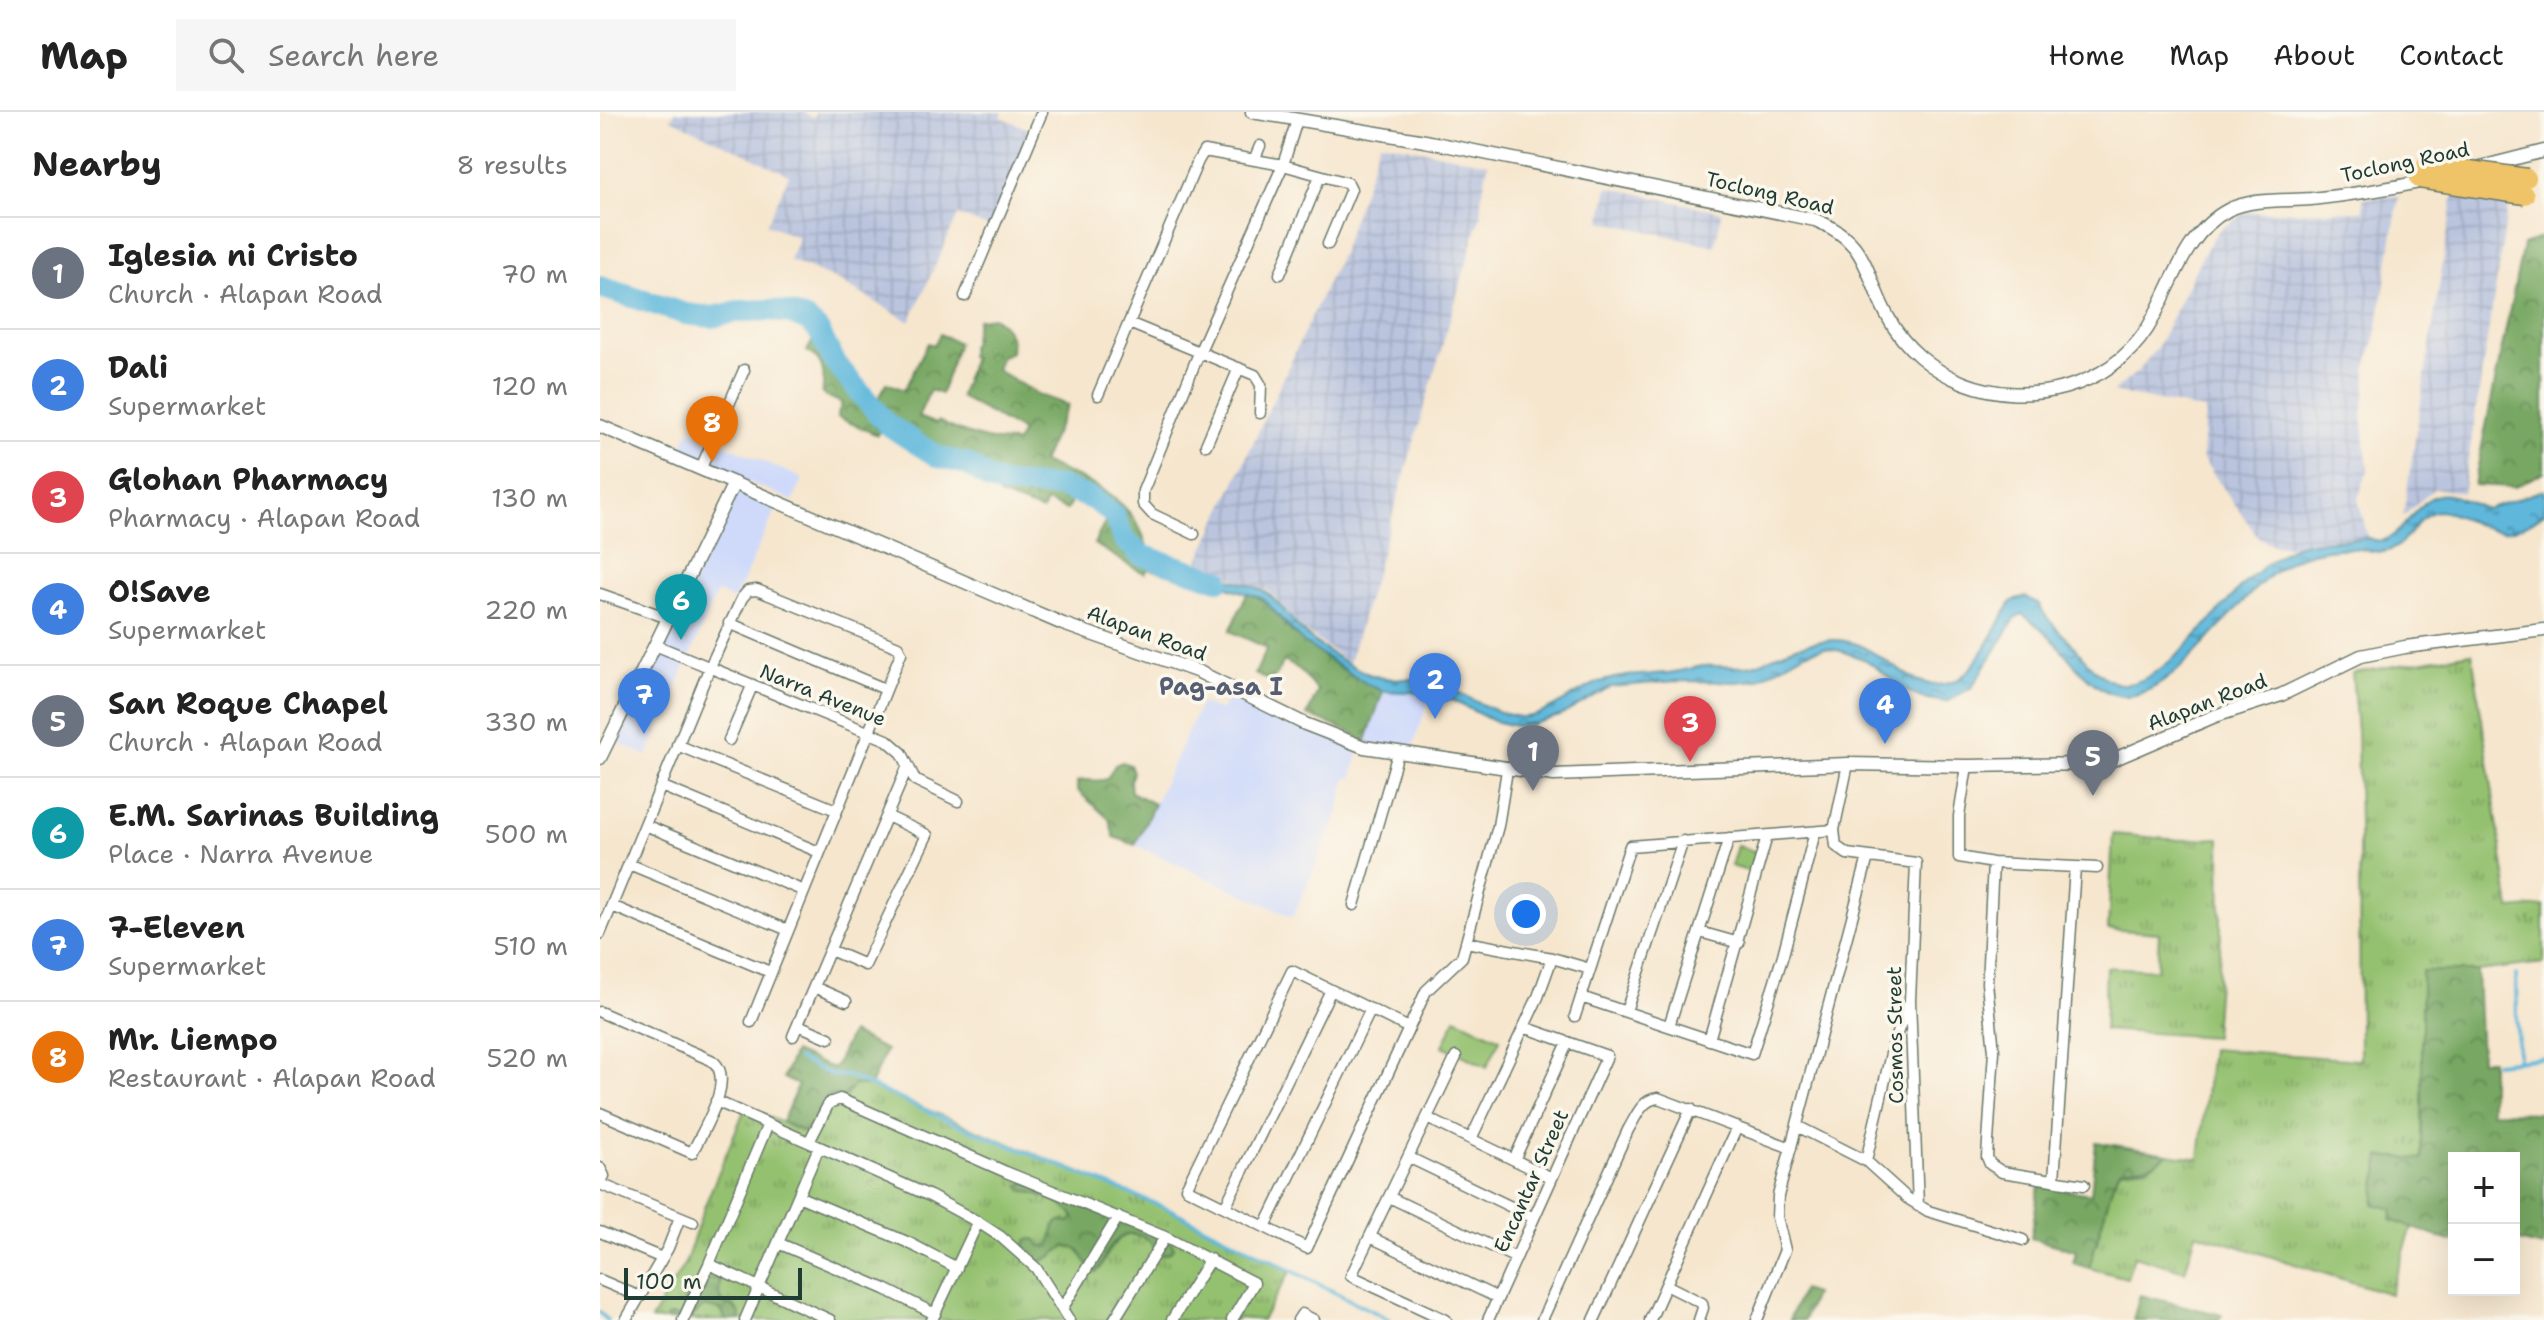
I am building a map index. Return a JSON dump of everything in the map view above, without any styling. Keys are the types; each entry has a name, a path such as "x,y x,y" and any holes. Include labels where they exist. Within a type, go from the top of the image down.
{"highway":[{"path":"2422,171 2526,186"}],"street":[{"path":"965,296 1042,112"},
{"name":"Toclong Road","path":"1252,112 1440,144 1786,213 1830,226 1854,244 1888,317 1914,351 1937,370 1964,383 1992,391 2022,394 2051,391 2080,383 2130,350 2148,327 2193,244 2214,220 2229,209 2252,203 2384,190 2544,151"},
{"path":"1194,534 1152,514 1143,504 1143,491 1199,353 1283,165 1297,120"},
{"path":"1254,160 1260,146"},
{"path":"1098,395 1201,154 1208,150 1283,165 1351,185 1328,244"},
{"path":"1280,274 1320,176"},
{"path":"1129,323 1255,375 1261,385 1260,413"},
{"path":"1206,445 1239,368"},
{"path":"701,468 744,370"},
{"name":"Alapan Road","path":"600,426 1077,629 1199,672 1360,746 1554,775 1848,764 2066,766 2110,761 2215,716 2281,695 2361,656 2405,647 2544,630"},
{"path":"600,758 734,483"},
{"path":"600,934 709,669 729,623 748,591 757,590 898,647 901,653 751,1022"},
{"path":"600,594 668,618"},
{"path":"729,623 885,689"},
{"name":"Narra Avenue","path":"655,645 868,732 898,748 907,768 921,784 958,801"},
{"path":"729,740 752,686"},
{"path":"677,745 836,810"},
{"path":"1354,905 1398,753"},
{"path":"1757,1320 1785,1250 1776,1207 1868,857 1840,851 1833,840 1848,764"},
{"path":"1967,766 1959,816 1959,857 1993,863 2097,868"},
{"path":"793,1036 907,768"},
{"path":"1409,1028 1292,971 1186,1188 1307,1248 1409,1028 1426,991 1457,963 1466,942 1498,826 1507,770"},
{"path":"661,786 819,852"},
{"path":"830,950 865,965 927,835 887,816"},
{"path":"645,825 804,891"},
{"path":"1575,1016 1630,846 1834,830"},
{"path":"1581,997 1752,1054 1783,955 1815,832"},
{"path":"1709,1040 1767,836"},
{"path":"1669,1026 1729,838"},
{"path":"1626,1011 1683,841"},
{"name":"Cosmos Street","path":"1868,857 1916,863 1910,1000 1918,1206"},
{"path":"1993,863 1987,983 1994,1051 1987,1157 1990,1164 2002,1172 2084,1185"},
{"path":"629,864 788,930"},
{"path":"2054,1180 2075,867"},
{"path":"612,906 770,972"},
{"path":"1700,932 1739,943"},
{"path":"1466,942 1552,958 1590,969"},
{"path":"1471,1139 1524,1027 1552,958"},
{"path":"814,987 846,1001"},
{"path":"1225,1207 1331,990"},
{"path":"1866,1161 1894,1041 1910,1000"},
{"path":"1265,1227 1371,1009"},
{"path":"600,1012 711,1060 721,1069 723,1078 692,1153 600,1113"},
{"path":"798,1025 829,1038"},
{"path":"1514,1160 1568,1042 1524,1027"},
{"name":"Encantar Street","path":"1488,1320 1607,1056 1568,1042"},
{"path":"1446,1320 1351,1276 1456,1057"},
{"path":"1542,1320 1608,1172 1649,1099 1658,1098 1691,1109 1791,1148"},
{"path":"745,1320 798,1196 829,1103 840,1099 1165,1237 1254,1283 1232,1320"},
{"path":"716,1101 930,1196 978,1222 1001,1237 1036,1268 1069,1320"},
{"path":"1594,1320 1691,1109"},
{"path":"1427,1118 1552,1178"},
{"path":"683,1320 768,1124"},
{"path":"1797,1126 1866,1161 1918,1206 2023,1240"},
{"path":"1650,1320 1737,1127"},
{"path":"1408,1157 1534,1218"},
{"path":"600,1168 604,1176 600,1183 693,1222"},
{"path":"798,1196 907,1242 957,1268"},
{"path":"1389,1197 1516,1258"},
{"path":"626,1320 662,1258 680,1217"},
{"path":"1062,1309 1118,1217"},
{"path":"778,1243 885,1289 933,1317 978,1222"},
{"path":"600,1232 662,1258"},
{"path":"1114,1320 1165,1237"},
{"path":"1370,1237 1498,1298"},
{"path":"1172,1320 1210,1259"},
{"path":"709,1264 760,1287 808,1315 830,1320"},
{"path":"600,1280 640,1297"},
{"path":"1666,1285 1702,1303 1699,1320"},
{"path":"1298,1320 1302,1314 1314,1320"}],"shaded area":[{"path":"675,112 803,112 813,117 816,112 1003,112 1001,117 1033,131 991,228 958,215 910,322 839,281 789,260 799,238 767,224 789,175 671,119"},
{"path":"1380,142 1488,163 1481,214 1349,663 1301,628 1271,592 1197,564 1342,251"},
{"path":"1608,187 1722,212 1715,246 1601,221"},
{"path":"2454,192 2509,201 2463,493 2435,488 2403,516"},
{"path":"2399,196 2377,331 2366,370 2362,414 2368,470 2358,499 2368,538 2294,546 2273,545 2258,537 2202,458 2205,410 2113,392 2138,371 2158,346 2202,256 2218,231 2246,212 2363,211 2363,198"},
{"path":"690,429 803,479 793,501 680,452"},
{"path":"739,491 777,507 734,600 717,592 647,756 615,741"},
{"path":"1383,691 1431,693 1411,753 1365,743"},
{"path":"1229,693 1359,750 1352,779 1346,778 1338,814 1293,917 1135,845 1201,703 1221,711"}],"green space":[{"path":"2544,236 2544,472 2515,487 2474,485 2523,245"},
{"path":"993,317 1005,328 1011,341 1011,352 1000,357 997,370 1037,394 1068,405 1042,462 1093,485 1121,504 1133,516 1148,551 1170,559 1182,558 1175,575 1148,569 1145,573 1094,544 1109,514 1096,505 1074,495 1067,510 1046,502 1042,511 999,495 1003,481 982,473 963,459 957,471 910,451 911,443 883,424 877,435 837,417 842,403 822,394 822,369 813,354 807,351 820,328 829,349 850,379 878,399 887,383 904,390 928,343 934,345 940,334 958,343 941,394 930,390 918,417 936,424 938,421 976,436 1017,442 1022,431 960,397 973,357 969,356 978,319"},
{"path":"1247,593 1263,600 1293,633 1314,650 1383,691 1365,743 1355,734 1307,715 1318,691 1299,669 1284,661 1272,682 1255,674 1267,648 1230,631"},
{"path":"2472,653 2510,909 2544,906 2544,963 2477,971 2422,971 2422,1160 2380,1157 2374,1203 2393,1209 2392,1220 2412,1227 2390,1294 2196,1233 2185,1271 2134,1256 2127,1278 2089,1268 2113,1183 2120,1170 2148,1167 2168,1154 2199,1159 2211,1049 2360,1060 2359,821 2352,673"},
{"path":"1122,762 1130,765 1133,772 1131,792 1154,804 1135,845 1114,837 1109,819 1077,790 1077,782 1107,779 1115,765"},
{"path":"2113,834 2180,840 2220,838 2221,936 2214,1037 2104,1030 2106,967 2157,970 2159,933 2108,929"},
{"path":"1737,846 1757,852 1751,872 1731,866"},
{"path":"2422,971 2477,971 2481,1060 2491,1060 2491,1112 2544,1113 2543,1247 2520,1241 2520,1152 2448,1152 2448,1240 2391,1220 2393,1209 2374,1204 2380,1156 2422,1159"},
{"path":"1456,1018 1500,1039 1487,1067 1443,1046"},
{"path":"851,1033 886,1050 870,1086 854,1085 845,1097 827,1097 806,1133 782,1122 798,1085 783,1078 794,1052 834,1069"},
{"path":"865,1084 1171,1210 1291,1270 1262,1320 739,1320 740,1313 723,1304 719,1294 720,1281 707,1280 681,1317 651,1320 686,1261 705,1205 746,1106 802,1132 809,1131 830,1098 853,1086","holes":["1022,1190 1060,1196 1174,1248 1148,1238 1122,1237 1108,1253 1100,1269 1078,1249 1065,1246 1058,1251 1024,1247 1027,1240 1035,1239 1041,1246 1050,1247 1055,1225 1061,1221 1070,1222 1074,1217 1057,1202"]},
{"path":"2096,1142 2168,1154 2150,1165 2120,1170 2113,1183 2089,1268 2073,1263 2076,1251 2031,1238 2039,1186 2091,1194"},
{"path":"1025,1182 1171,1242 1174,1248 1160,1255 1149,1241 1129,1234 1109,1249 1096,1272 1091,1270 1078,1249 1065,1246 1039,1262 1024,1247 1027,1240 1035,1239 1041,1246 1050,1247 1055,1225 1060,1221 1070,1222 1074,1217 1057,1202 1022,1190 1020,1186"},
{"path":"717,1278 723,1304 734,1306 740,1313 739,1320 726,1320 721,1310 704,1306 689,1320 666,1320 668,1316 681,1317 686,1304 684,1296 692,1290 698,1296 707,1280"},
{"path":"1802,1290 1814,1294 1804,1320 1789,1320"},
{"path":"2140,1295 2222,1315 2218,1320 2133,1320"},
{"path":"704,1306 721,1310 726,1320 689,1320"}],"water":[{"path":"2544,490 2544,513 2516,529 2489,529 2438,511 2424,517 2401,543 2387,551 2334,549 2297,558 2255,589 2190,659 2168,678 2146,691 2124,696 2113,694 2092,682 2047,634 2022,614 2015,619 1972,687 1946,702 1910,693 1866,660 1825,648 1805,653 1757,680 1677,681 1610,687 1560,716 1515,726 1493,721 1431,693 1383,691 1367,684 1304,643 1262,598 1194,571 1261,590 1273,598 1316,643 1366,673 1386,678 1435,681 1491,709 1521,717 1540,713 1611,679 1704,666 1752,665 1796,647 1832,640 1864,648 1921,682 1936,685 1952,682 1970,669 2012,601 2026,597 2039,604 2051,622 2098,673 2112,682 2126,684 2156,672 2172,659 2252,576 2289,549 2316,542 2368,538 2379,541 2389,538 2421,506 2439,495 2457,497 2487,509"}],"waterway":[{"path":"600,287 686,314 712,317 742,311 771,310 808,321 818,330 835,362 887,424 938,457 967,464 990,480 1003,484 1062,487 1094,500 1114,515 1123,538 1141,555 1219,580"},
{"path":"2516,975 2518,1060"},
{"path":"2495,1063 2544,1058"},
{"path":"798,1059 832,1075 848,1076 954,1123 1171,1210 1390,1320"},
{"path":"600,1312 607,1320"}],"place":[{"name":"Mr. Liempo","path":"712,462"},
{"name":"E.M. Sarinas Building","path":"681,640"},
{"name":"Dali","path":"1435,719"},
{"name":"7-Eleven","path":"644,734"},
{"name":"O!Save","path":"1885,744"},
{"name":"Glohan Pharmacy","path":"1690,762"},
{"name":"Iglesia ni Cristo","path":"1533,791"},
{"name":"San Roque Chapel","path":"2093,796"}],"district":[{"name":"Pag-asa I","path":"1221,687"}]}
